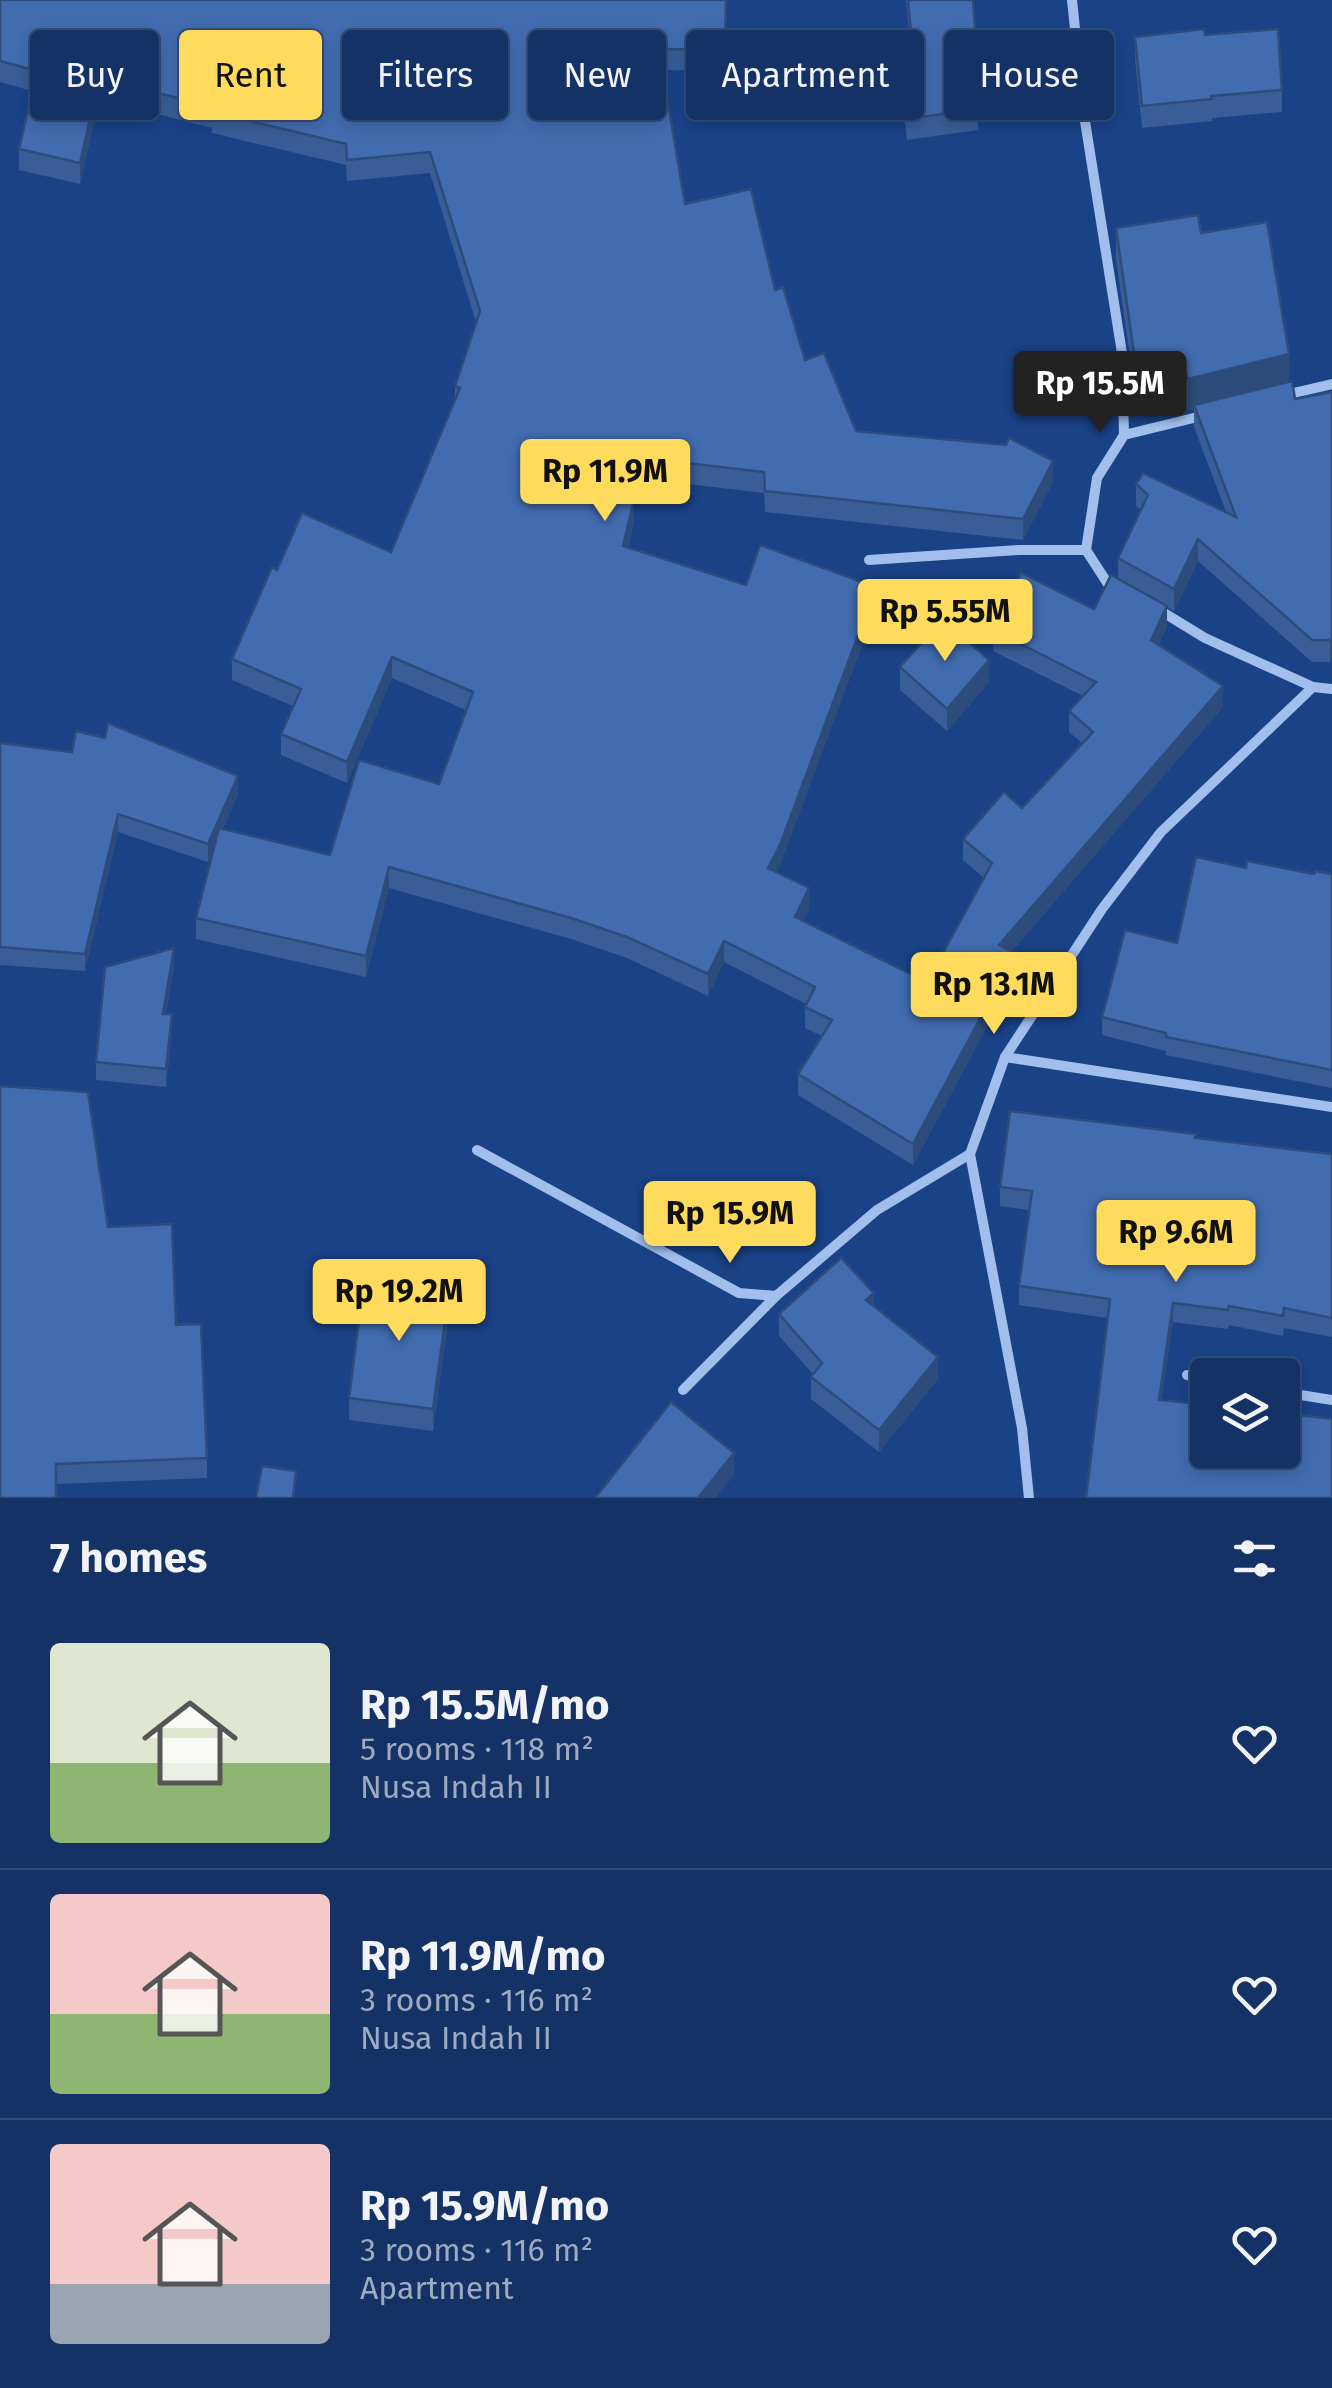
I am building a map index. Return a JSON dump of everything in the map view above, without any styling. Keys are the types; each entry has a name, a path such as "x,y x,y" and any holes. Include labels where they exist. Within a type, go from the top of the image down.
{"street":[{"path":"1072,0 1084,116 1122,353 1124,434 1097,478 1086,550 1108,584 1125,592"},
{"path":"1275,398 1332,384"},
{"path":"1124,434 1218,412"},
{"path":"870,560 1018,550 1086,550"},
{"path":"1142,600 1205,638 1312,687 1332,689"},
{"path":"1029,1498 1022,1428 970,1154 1005,1057 1102,908 1161,832 1312,687"},
{"path":"1005,1057 1332,1107"},
{"path":"477,1150 739,1293 776,1296"},
{"path":"683,1390 776,1296 876,1210 970,1154"},
{"path":"1300,1395 1332,1400"}],"building":[{"path":"0,0 726,0 725,30 686,30 686,49 666,49 666,30 528,30 528,120 666,120 666,91 685,204 751,189 775,290 783,287 805,360 824,353 856,431 1006,445 1009,438 1053,461 1023,519 765,491 764,472 644,458 639,477 607,474 604,488 634,499 623,546 746,585 760,545 876,587 768,868 809,888 795,917 927,982 992,863 963,839 1004,792 1022,808 1093,732 1069,711 1096,682 993,630 1021,573 1094,609 1111,575 1167,606 1151,640 1223,686 999,945 1015,953 913,1144 798,1074 832,1020 805,1007 815,987 724,941 708,974 627,937 571,918 389,867 366,956 196,918 219,828 330,855 359,760 439,784 473,692 392,657 347,762 281,734 301,689 232,659 272,567 277,570 302,513 391,552 460,388 455,386 480,311 430,152 347,160 346,144 246,120 322,120 322,30 179,30 179,98 159,93 159,30 30,30 30,69 0,61"},
{"path":"908,0 973,0 975,30 944,30 944,114 924,117 924,30 911,30"},
{"path":"1204,29 1205,35 1278,29 1282,90 1142,106 1135,37"},
{"path":"30,101 30,120 90,120 80,163 19,149"},
{"path":"1198,215 1201,233 1267,222 1289,354 1188,379 1178,352 1135,360 1116,228"},
{"path":"1292,381 1295,399 1332,392 1330,640 1312,640 1198,539 1174,589 1118,558 1148,495 1136,484 1143,473 1236,517 1194,405"},
{"path":"943,619 989,660 947,709 900,667"},
{"path":"108,723 238,776 208,844 118,814 85,954 0,947 0,743 72,752 76,731 105,738"},
{"path":"1196,857 1246,868 1247,861 1332,874 1332,1070 1166,1037 1166,1033 1102,1017 1125,930 1177,943"},
{"path":"174,948 163,1014 172,1014 166,1069 96,1062 105,967"},
{"path":"0,1086 88,1092 108,1227 172,1224 176,1325 201,1324 207,1458 56,1464 56,1498 0,1498"},
{"path":"1010,1111 1332,1154 1332,1318 1284,1308 1283,1316 1229,1306 1228,1310 1173,1303 1159,1400 1190,1403 1190,1468 1300,1468 1300,1415 1332,1419 1332,1498 1086,1498 1110,1299 1019,1286 1032,1191 1000,1187"},
{"path":"841,1258 874,1293 866,1300 938,1357 879,1430 811,1377 822,1363 779,1314"},
{"path":"364,1280 449,1291 433,1409 349,1398"},
{"path":"671,1402 734,1453 698,1498 595,1498"},
{"path":"262,1466 296,1471 293,1498 256,1498"}]}
